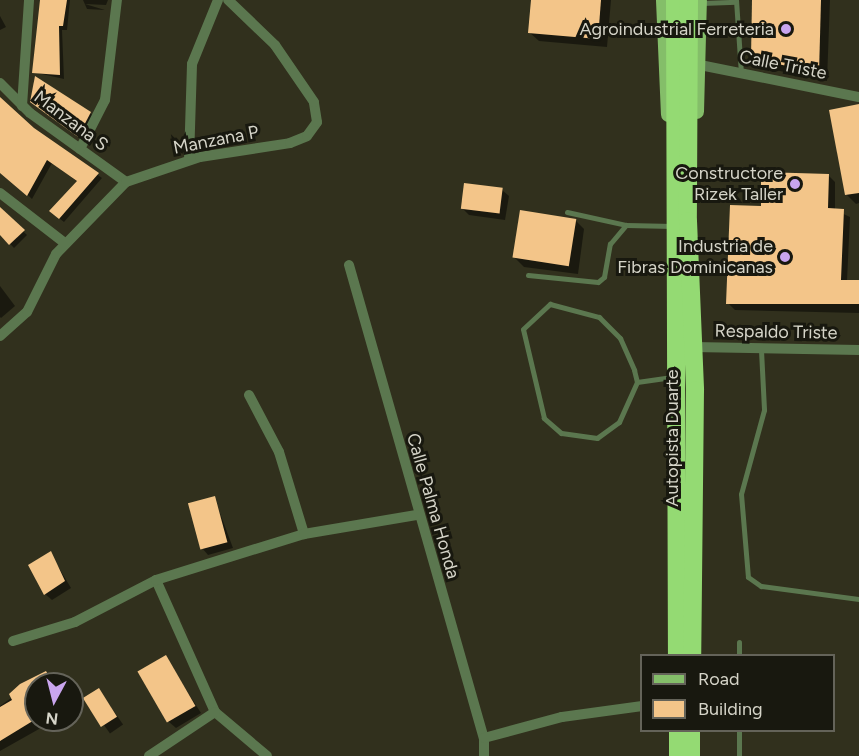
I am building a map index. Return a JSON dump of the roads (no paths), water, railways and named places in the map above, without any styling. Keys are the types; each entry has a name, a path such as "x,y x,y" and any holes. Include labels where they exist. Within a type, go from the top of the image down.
{"highway":[{"path":"675,0 679,223"},
{"path":"679,223 696,1"},
{"name":"Autopista Duarte","path":"679,223 693,347 692,654"},
{"name":"Autopista Duarte","path":"677,654 675,377 679,223"},
{"path":"678,732 678,756"},
{"path":"691,732 691,756"}],"main road":[{"path":"663,0 679,223"},
{"path":"679,223 700,66 696,1"}],"street":[{"path":"22,106 29,0"},
{"path":"80,149 105,100 117,0"},
{"path":"189,160 192,64 218,0"},
{"name":"Manzana P","path":"0,336 27,312 66,244 126,182 189,160 290,143 307,136 317,122 316,109 275,45 228,0"},
{"name":"Calle Triste","path":"700,66 859,97"},
{"name":"Manzana S","path":"0,83 22,106 126,182"},
{"path":"0,193 66,244"},
{"name":"Calle Palma Honda","path":"349,265 416,514 483,747"},
{"name":"Respaldo Triste","path":"693,347 859,350"},
{"path":"249,395 279,452 304,534"},
{"path":"13,641 75,622 156,580 304,534 416,514"},
{"path":"156,580 215,712 267,756"},
{"path":"473,756 483,747 562,717 640,706"},
{"path":"149,756 215,712"}],"lane":[{"path":"696,1 736,1 741,73"},
{"path":"567,212 626,225 679,223"},
{"path":"528,275 598,282 604,277 610,244 626,225"},
{"path":"550,304 588,312 620,338 637,382 612,431 597,438 561,433 544,418 523,329 550,304"},
{"path":"761,350 764,410 741,494 748,577 761,586 859,599"},
{"path":"637,382 675,377"},
{"path":"739,642 739,654"},
{"path":"739,732 739,756"}],"place":[{"name":"Agroindustrial Ferreteria","path":"786,29"},
{"name":"Constructore Rizek Taller","path":"795,184"},
{"name":"Industria de Fibras Dominicanas","path":"785,257"}]}
